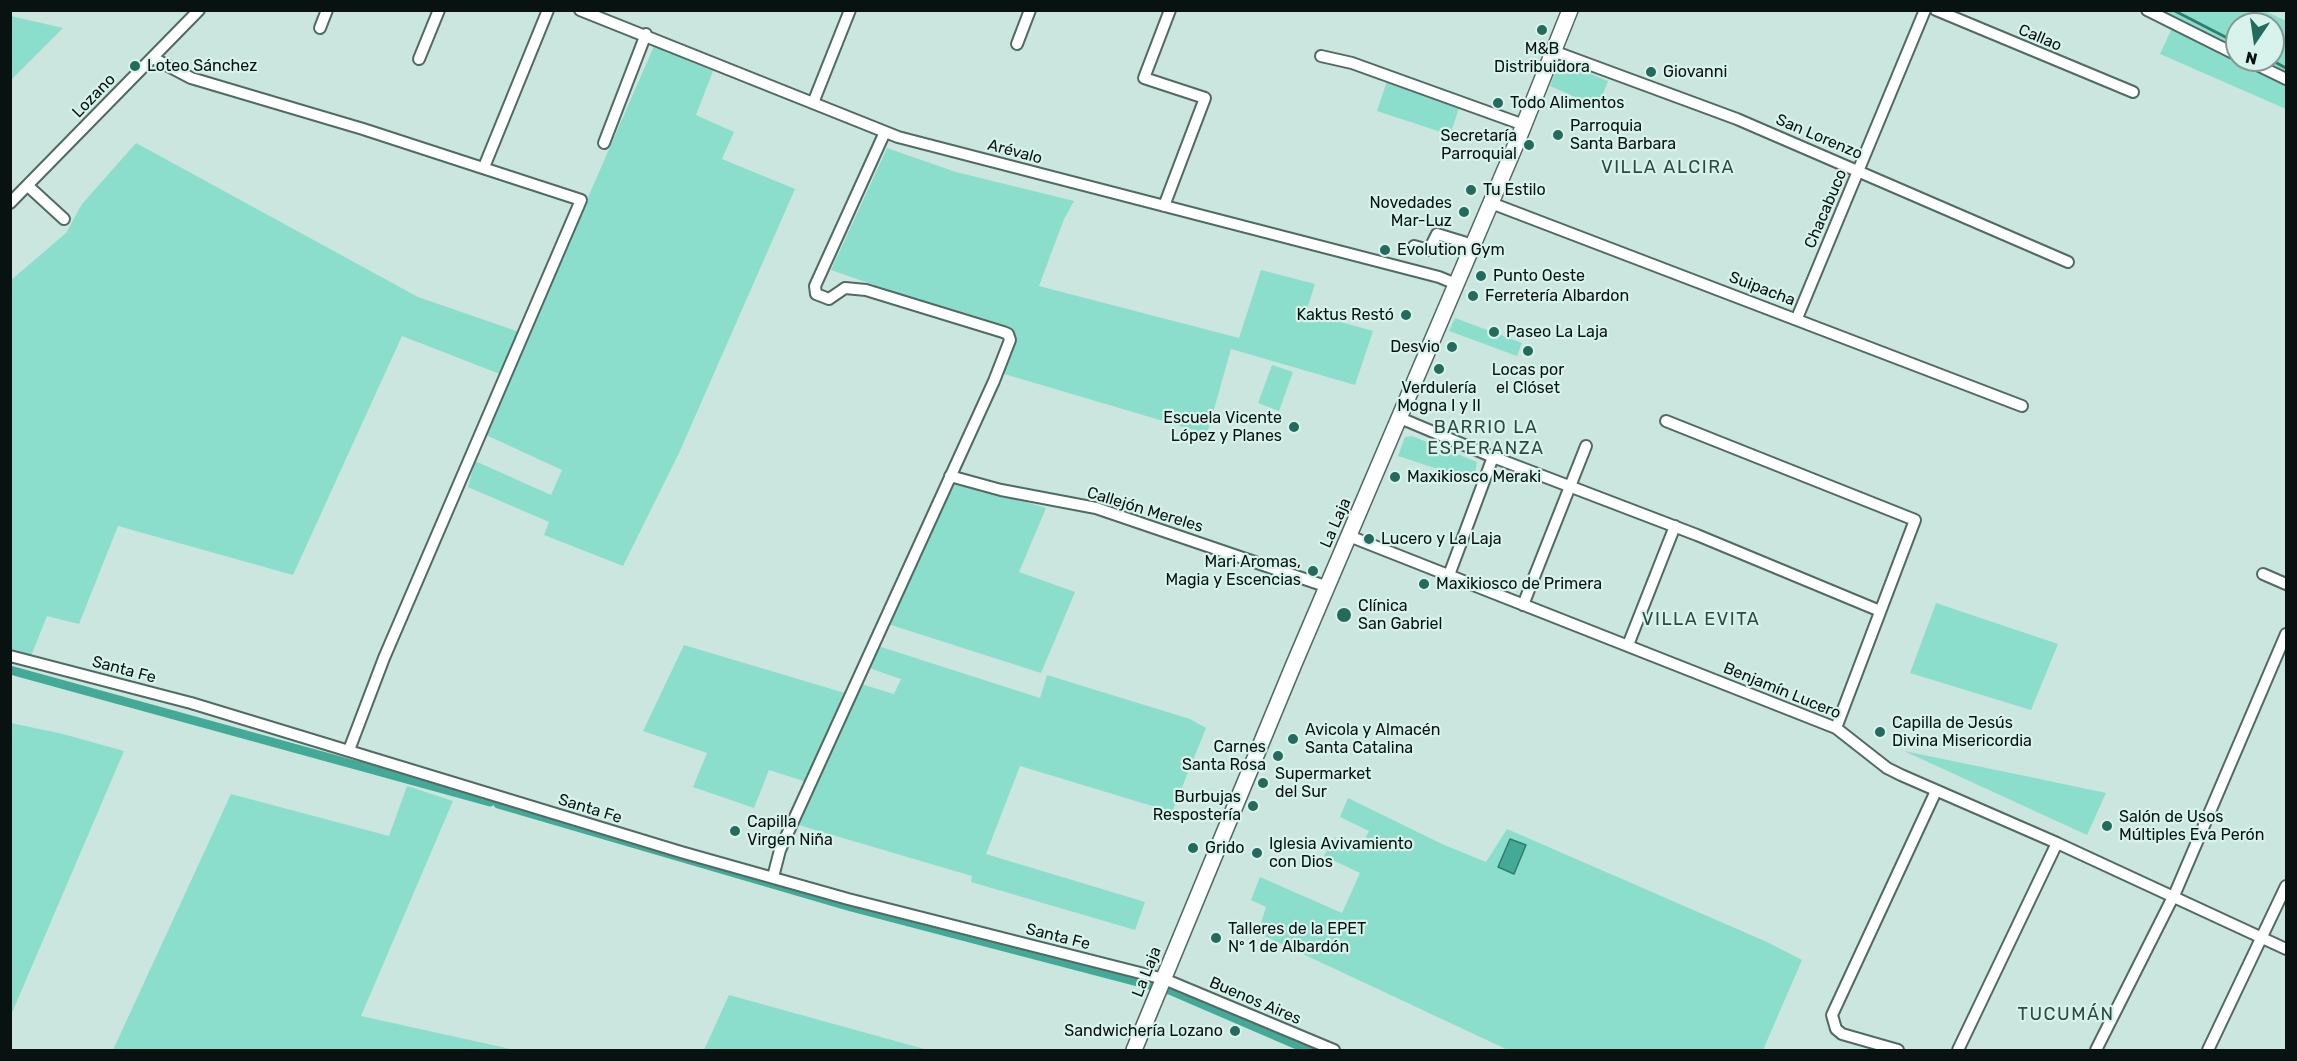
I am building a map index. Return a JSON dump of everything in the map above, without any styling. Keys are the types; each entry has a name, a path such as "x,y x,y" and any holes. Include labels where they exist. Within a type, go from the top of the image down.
{"main road":[{"name":"La Laja","path":"1134,1050 1524,125 1570,10"}],"street":[{"name":"Lozano","path":"10,203 199,10"},
{"path":"320,28 327,10"},
{"path":"419,59 439,10"},
{"path":"484,168 548,10"},
{"name":"Arévalo","path":"580,10 612,16 646,34 885,132 1456,284"},
{"path":"813,103 850,10"},
{"path":"1017,44 1030,10"},
{"path":"1164,206 1205,98 1144,78 1170,10"},
{"name":"Chacabuco","path":"1797,318 1924,10"},
{"name":"Callao","path":"1936,10 2133,92"},
{"path":"2147,10 2225,49"},
{"path":"604,143 646,34"},
{"name":"San Lorenzo","path":"1553,51 1737,119 2068,262"},
{"path":"1321,56 1352,63 1524,125"},
{"path":"153,58 191,78 581,200 384,658 349,750"},
{"path":"2270,72 2286,80"},
{"path":"773,877 780,850 994,381 1010,340 1008,334 854,287 845,288 829,299 816,294 815,286 885,132"},
{"path":"28,186 64,219"},
{"name":"Suipacha","path":"1491,203 1797,318 2022,406"},
{"path":"1414,246 1429,250 1437,234 1473,245"},
{"path":"1400,418 1493,458 1674,526 1880,611"},
{"path":"1666,421 1915,520 1836,728"},
{"path":"1523,604 1586,446"},
{"path":"1449,575 1493,458"},
{"name":"Callejón Mereles","path":"950,476 1001,490 1096,508 1328,586"},
{"path":"1628,645 1674,526"},
{"name":"Benjamín Lucero","path":"1349,536 1836,728 1887,768 2057,843 2176,890 2286,949"},
{"path":"2263,574 2286,584"},
{"path":"2096,1050 2176,890 2286,634"},
{"name":"Santa Fe","path":"10,656 190,703 681,852 1162,985"},
{"path":"1898,1050 1842,1034 1836,1029 1832,1015 1935,790"},
{"path":"1958,1050 2057,843"},
{"path":"2208,1050 2286,886"},
{"name":"Buenos Aires","path":"1162,985 1334,1050"}],"shaded area":[{"path":"2159,11 2265,11 2267,12 2225,12 2225,72 2285,72 2286,21 2286,109 2160,54 2173,26"},
{"path":"10,16 63,28 11,80"},
{"path":"654,46 713,71 696,115 734,132 722,159 795,189 679,453 623,566 544,535 549,522 468,487 475,461 551,495 562,470 486,435 510,378 402,336 293,575 118,526 79,624 47,616 31,656 11,651 10,281 66,233 82,204 136,143 418,297 528,335"},
{"path":"1560,61 1608,81 1598,107 1550,86"},
{"path":"1387,81 1460,105 1450,135 1377,111"},
{"path":"887,148 956,172 1074,201 1064,219 1039,286 1239,338 1261,270 1315,284 1306,312 1373,331 1355,385 1231,349 1207,434 1001,373 1015,334 831,270"},
{"path":"1455,318 1522,343 1517,356 1449,331"},
{"path":"1272,365 1293,372 1279,411 1258,403"},
{"path":"1412,436 1477,462 1474,481 1398,456 1405,437"},
{"path":"951,480 1046,508 1019,572 1075,592 1041,673 888,624"},
{"path":"1936,603 2058,644 2031,710 1910,673"},
{"path":"684,645 855,696 861,684 894,694 901,679 869,668 878,646 1040,698 1047,675 1190,719 1206,728 1172,812 1020,766 986,854 1145,902 1135,930 971,882 972,876 795,824 813,784 769,770 754,808 693,787 707,753 643,731"},
{"path":"11,723 63,734 124,751 11,1015"},
{"path":"1904,751 2035,778 2106,793 2087,835"},
{"path":"407,786 453,801 361,1016 515,1050 113,1050 231,794 389,836"},
{"path":"1348,798 1442,844 1486,862 1507,829 1767,942 1802,960 1763,1050 1508,1050 1258,933 1266,907 1251,900 1260,877 1342,913 1360,873 1324,856 1334,837 1359,850 1369,831 1340,817"},
{"path":"1510,839 1526,845 1514,874 1498,867"},
{"path":"729,995 928,1050 704,1050"}],"waterway":[{"path":"2173,10 2225,37"},
{"path":"10,670 490,802"},
{"path":"498,804 851,907 1172,991 1309,1050"}],"place":[{"name":"M&B Distribuidora","path":"1542,30"},
{"name":"Loteo Sánchez","path":"135,66"},
{"name":"Giovanni","path":"1651,72"},
{"name":"Todo Alimentos","path":"1498,103"},
{"name":"Parroquia Santa Barbara","path":"1558,135"},
{"name":"Secretaría Parroquial","path":"1529,145"},
{"name":"Tu Estilo","path":"1471,190"},
{"name":"Novedades Mar-Luz","path":"1464,212"},
{"name":"Evolution Gym","path":"1385,250"},
{"name":"Punto Oeste","path":"1481,276"},
{"name":"Ferretería Albardon","path":"1473,296"},
{"name":"Kaktus Restó","path":"1406,315"},
{"name":"Paseo La Laja","path":"1494,332"},
{"name":"Desvio","path":"1452,347"},
{"name":"Locas por el Clóset","path":"1528,351"},
{"name":"Verdulería Mogna I y II","path":"1439,369"},
{"name":"Escuela Vicente López y Planes","path":"1294,427"},
{"name":"Maxikiosco Meraki","path":"1395,477"},
{"name":"Lucero y La Laja","path":"1369,539"},
{"name":"Mari Aromas, Magia y Escencias","path":"1313,571"},
{"name":"Maxikiosco de Primera","path":"1424,584"},
{"name":"Clínica San Gabriel","path":"1344,615"},
{"name":"Capilla de Jesús Divina Misericordia","path":"1880,732"},
{"name":"Avicola y Almacén Santa Catalina","path":"1293,739"},
{"name":"Carnes Santa Rosa","path":"1278,756"},
{"name":"Supermarket del Sur","path":"1263,783"},
{"name":"Burbujas Respostería","path":"1253,806"},
{"name":"Salón de Usos Múltiples Eva Perón","path":"2107,826"},
{"name":"Capilla Virgen Niña","path":"735,831"},
{"name":"Grido","path":"1193,848"},
{"name":"Iglesia Avivamiento con Dios","path":"1257,853"},
{"name":"Talleres de la EPET Nº 1 de Albardón","path":"1216,938"},
{"name":"Sandwichería Lozano","path":"1235,1031"}],"district":[{"name":"VILLA ALCIRA","path":"1668,168"},
{"name":"BARRIO LA ESPERANZA","path":"1486,438"},
{"name":"VILLA EVITA","path":"1701,620"},
{"name":"TUCUMÁN","path":"2066,1015"}]}
